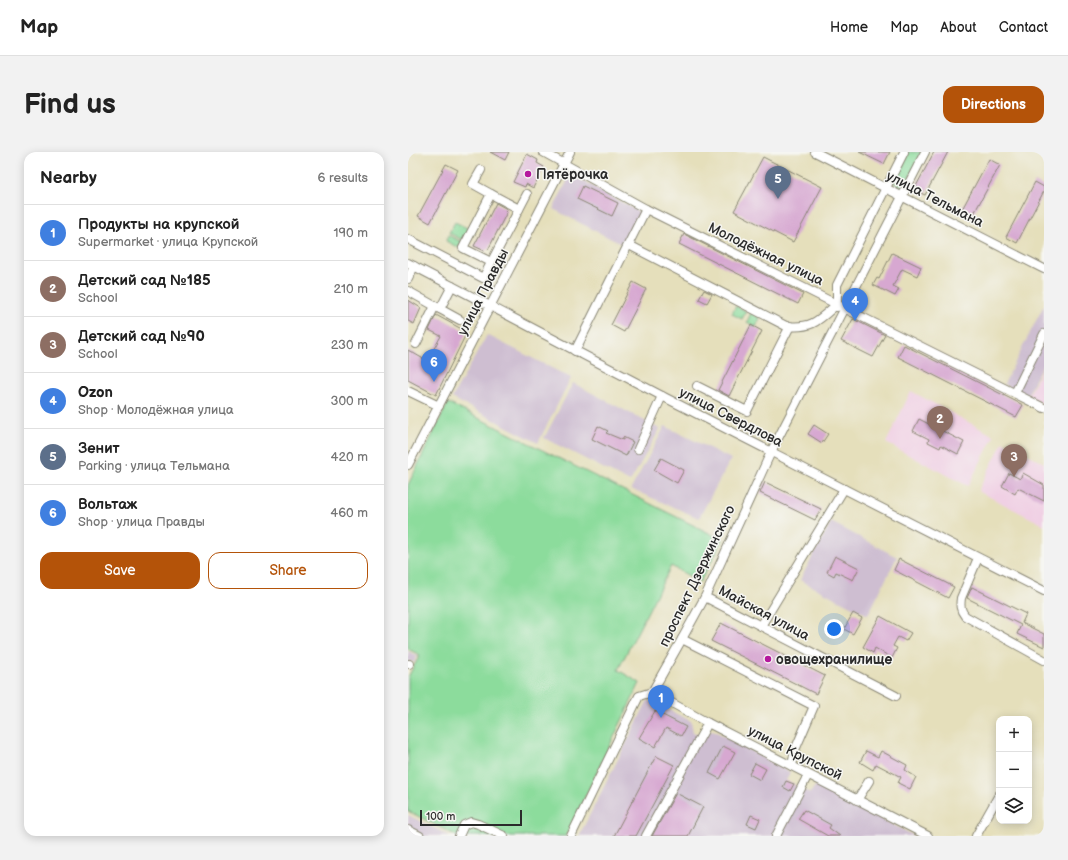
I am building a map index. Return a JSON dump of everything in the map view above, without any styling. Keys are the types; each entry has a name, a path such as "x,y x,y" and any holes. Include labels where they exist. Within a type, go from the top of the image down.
{"street":[{"name":"Молодёжная улица","path":"543,152 646,209 836,304 845,307 1044,408"},
{"name":"улица Правды","path":"408,465 570,152"},
{"name":"улица Тельмана","path":"815,152 1044,269"},
{"path":"839,320 836,304 837,285 904,152"},
{"name":"проспект Дзержинского","path":"571,836 639,696 652,692 705,597 771,452 925,152"},
{"path":"480,170 473,184 519,210"},
{"path":"491,194 463,248 491,262"},
{"path":"408,240 483,278 527,194"},
{"path":"575,351 646,209"},
{"path":"629,245 786,326 798,328 809,326 827,313 836,304"},
{"path":"408,279 411,265"},
{"name":"улица Свердлова","path":"411,265 662,396 1044,591"},
{"path":"416,344 452,286"},
{"path":"408,291 460,320"},
{"path":"698,386 746,411 790,326"},
{"path":"1015,393 1044,334"},
{"path":"408,391 439,406"},
{"path":"638,449 662,396"},
{"path":"761,626 844,489"},
{"path":"978,558 961,598 960,604 965,616 1044,660"},
{"name":"Майская улица","path":"705,597 896,696"},
{"path":"682,639 814,706 795,750 792,766"},
{"name":"улица Крупской","path":"652,692 708,723 928,836"},
{"path":"646,836 708,723"},
{"path":"776,836 808,774"},
{"path":"857,800 869,781"},
{"path":"976,836 996,800"},
{"path":"458,836 464,825 471,822 504,836"},
{"path":"408,830 420,836"}],"shaded area":[{"path":"571,174 641,213 623,245 553,209"},
{"path":"1044,305 1044,362 1027,396 1004,384"},
{"path":"487,335 571,378 538,443 452,398"},
{"path":"1044,365 1044,405 1028,396"},
{"path":"573,383 660,429 630,482 544,438"},
{"path":"911,391 994,436 968,486 886,443"},
{"path":"665,426 731,459 699,518 631,489"},
{"path":"1003,442 1044,463 1044,525 978,491"},
{"path":"831,522 897,557 868,615 800,580"},
{"path":"408,651 417,656 414,663 410,661 408,665"},
{"path":"648,700 691,721 693,732 702,736 707,731 713,730 790,772 786,781 810,793 816,785 915,836 579,836"},
{"path":"408,815 450,836 408,836"}],"green space":[{"path":"906,152 922,152 904,188 891,181"},
{"path":"455,222 469,229 463,240 449,233"},
{"path":"448,235 462,242 459,248 446,241"},
{"path":"736,306 746,311 742,319 732,314"},
{"path":"751,313 760,318 756,327 747,322"},
{"path":"448,403 723,540 700,582 671,566 618,670 640,683 566,836 457,836 408,811 408,677 420,655 408,649 408,485"}],"building":[{"path":"490,152 509,152 505,160"},
{"path":"859,152 890,152 884,164"},
{"path":"934,152 948,152 925,195 914,190"},
{"name":"Пятёрочка","path":"527,154 538,160 537,163 544,167 533,188 526,184 525,187 513,182"},
{"path":"763,157 822,187 793,242 734,211"},
{"path":"989,159 1000,165 971,219 960,213"},
{"path":"446,164 458,170 430,223 418,216"},
{"path":"1035,182 1044,187 1044,191 1017,243 1006,237"},
{"path":"583,186 618,203 612,216 577,199"},
{"path":"496,203 507,209 507,212 488,250 487,249 485,251 474,246"},
{"path":"684,234 803,294 798,304 679,244"},
{"path":"892,253 921,267 917,276 902,269 893,286 899,289 895,296 873,285 877,278 879,279"},
{"path":"633,282 646,289 624,332 611,325"},
{"path":"704,290 712,294 707,303 699,299"},
{"path":"408,300 421,308 414,324 408,321"},
{"path":"436,315 467,332 436,395 408,380 408,350 427,361 441,336 429,330"},
{"path":"853,319 885,335 873,357 841,341"},
{"path":"751,325 762,331 729,396 718,390"},
{"path":"904,345 1023,405 1016,417 898,357"},
{"path":"919,419 964,442 958,454 941,445 940,448 928,442 929,439 913,431"},
{"path":"814,425 828,434 822,443 808,434"},
{"path":"598,426 608,431 606,433 623,440 623,437 633,442 626,456 592,439"},
{"path":"661,458 684,470 677,483 654,470"},
{"path":"1009,473 1020,479 1023,473 1044,485 1044,501 1018,488 1015,494 1002,486"},
{"path":"765,482 821,509 815,520 760,493"},
{"path":"835,556 859,568 853,580 836,572 834,576 827,572"},
{"path":"899,559 954,587 948,598 894,570"},
{"path":"972,587 1026,614 1022,623 1044,634 1044,647 1017,634 1021,625 967,598"},
{"path":"853,613 862,618 853,634 844,629"},
{"path":"880,616 911,633 906,641 898,637 893,646 897,648 892,658 875,648 873,653 863,647"},
{"name":"овощехранилище","path":"721,623 825,676 816,694 711,641"},
{"path":"655,711 686,727 681,736 666,728 655,747 639,738"},
{"path":"723,746 735,752 720,779 709,773"},
{"path":"866,751 878,757 881,751 907,765 905,770 916,777 910,789 898,783 901,777 876,764 873,770 860,762"},
{"path":"656,756 674,765 636,836 614,836"},
{"path":"755,763 766,769 760,780 749,774"},
{"path":"786,781 794,784 790,791 783,787"},
{"path":"676,793 703,807 688,836 652,836"},
{"path":"804,810 831,825 829,828 840,836 828,836 798,819"},
{"path":"751,815 760,819 756,828 747,824"}],"place":[{"name":"Пятёрочка","path":"528,174"},
{"name":"Зенит","path":"778,199"},
{"name":"Ozon","path":"855,321"},
{"name":"Вольтаж","path":"434,382"},
{"name":"Детский сад №185","path":"940,439"},
{"name":"Детский сад №90","path":"1014,477"},
{"name":"овощехранилище","path":"768,659"},
{"name":"Продукты на крупской","path":"661,718"}]}
